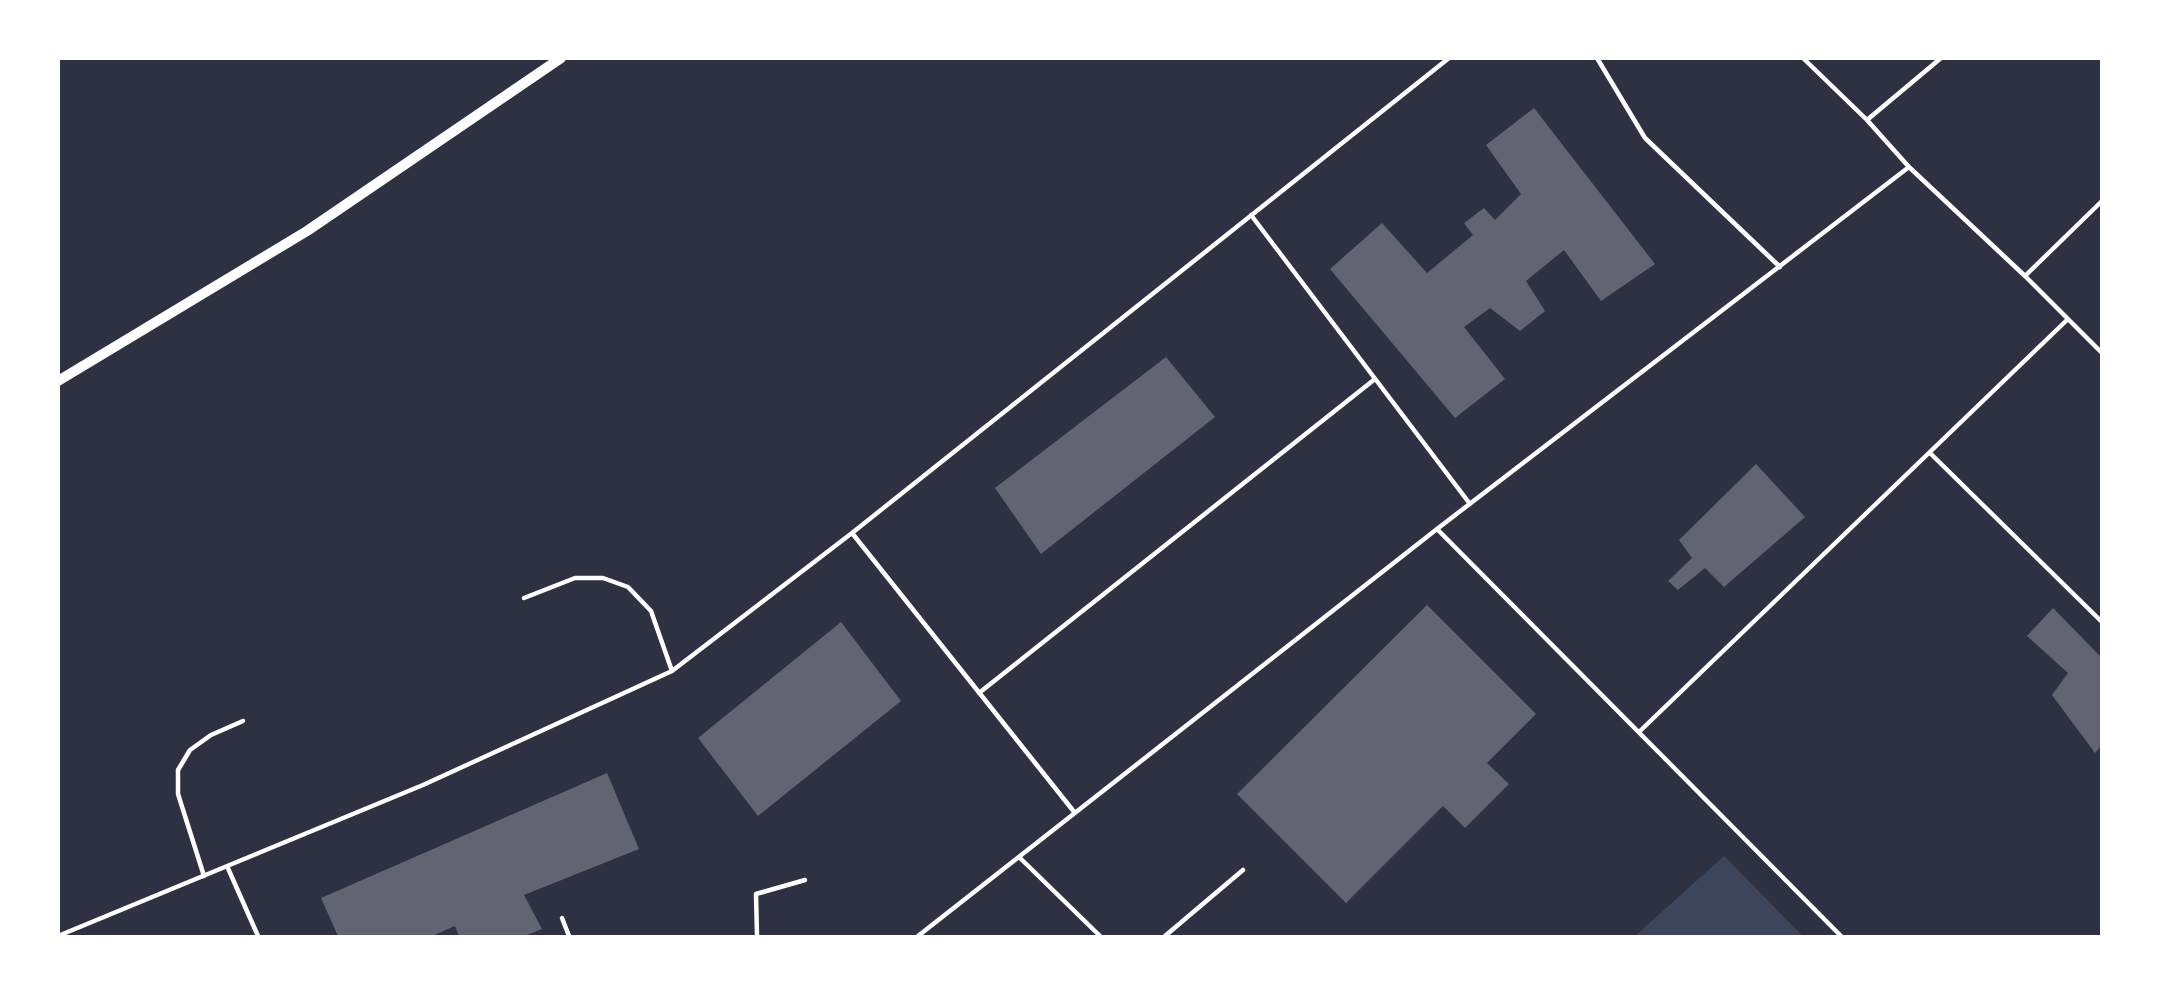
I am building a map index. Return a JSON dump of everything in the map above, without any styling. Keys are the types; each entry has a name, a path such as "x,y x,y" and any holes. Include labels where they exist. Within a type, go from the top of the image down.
{"street":[{"path":"58,381 307,231 561,58"}],"lane":[{"path":"58,936 423,785 672,670 852,533 1449,58"},
{"path":"1597,58 1645,138 1780,267"},
{"path":"1803,58 1867,120 1909,167 2025,276 2102,353"},
{"path":"1867,120 1941,58"},
{"path":"918,936 1437,529 1909,167"},
{"path":"2025,276 2102,201"},
{"path":"1251,215 1470,504"},
{"path":"1639,732 2068,319"},
{"path":"979,693 1375,379"},
{"path":"1930,453 2102,622"},
{"path":"1437,529 1841,936"},
{"path":"852,533 1075,813"},
{"path":"524,598 575,578 603,578 628,587 651,611 672,670"},
{"path":"204,876 178,794 178,770 190,750 210,735 243,721"},
{"path":"1018,857 1100,936"},
{"path":"227,866 258,936"},
{"path":"1165,936 1243,870"},
{"path":"757,936 756,894 805,880"},
{"path":"562,918 569,936"}],"shaded area":[{"path":"1724,856 1803,936 1635,936"}],"building":[{"path":"1534,108 1655,264 1601,301 1564,250 1526,281 1545,311 1520,331 1490,308 1464,327 1505,379 1455,418 1330,269 1382,223 1427,273 1473,235 1464,223 1484,208 1495,220 1521,194 1486,145"},
{"path":"1166,357 1215,417 1041,554 995,488"},
{"path":"1756,464 1805,517 1724,587 1705,568 1678,590 1668,581 1692,558 1679,540"},
{"path":"1427,605 1536,714 1487,763 1509,784 1465,828 1443,806 1346,903 1237,794"},
{"path":"2053,608 2102,658 2102,745 2095,753 2052,695 2068,673 2027,636"},
{"path":"841,622 901,701 758,816 698,738"},
{"path":"607,773 639,849 524,895 542,929 525,936 459,936 455,926 432,936 338,936 321,898"}]}
